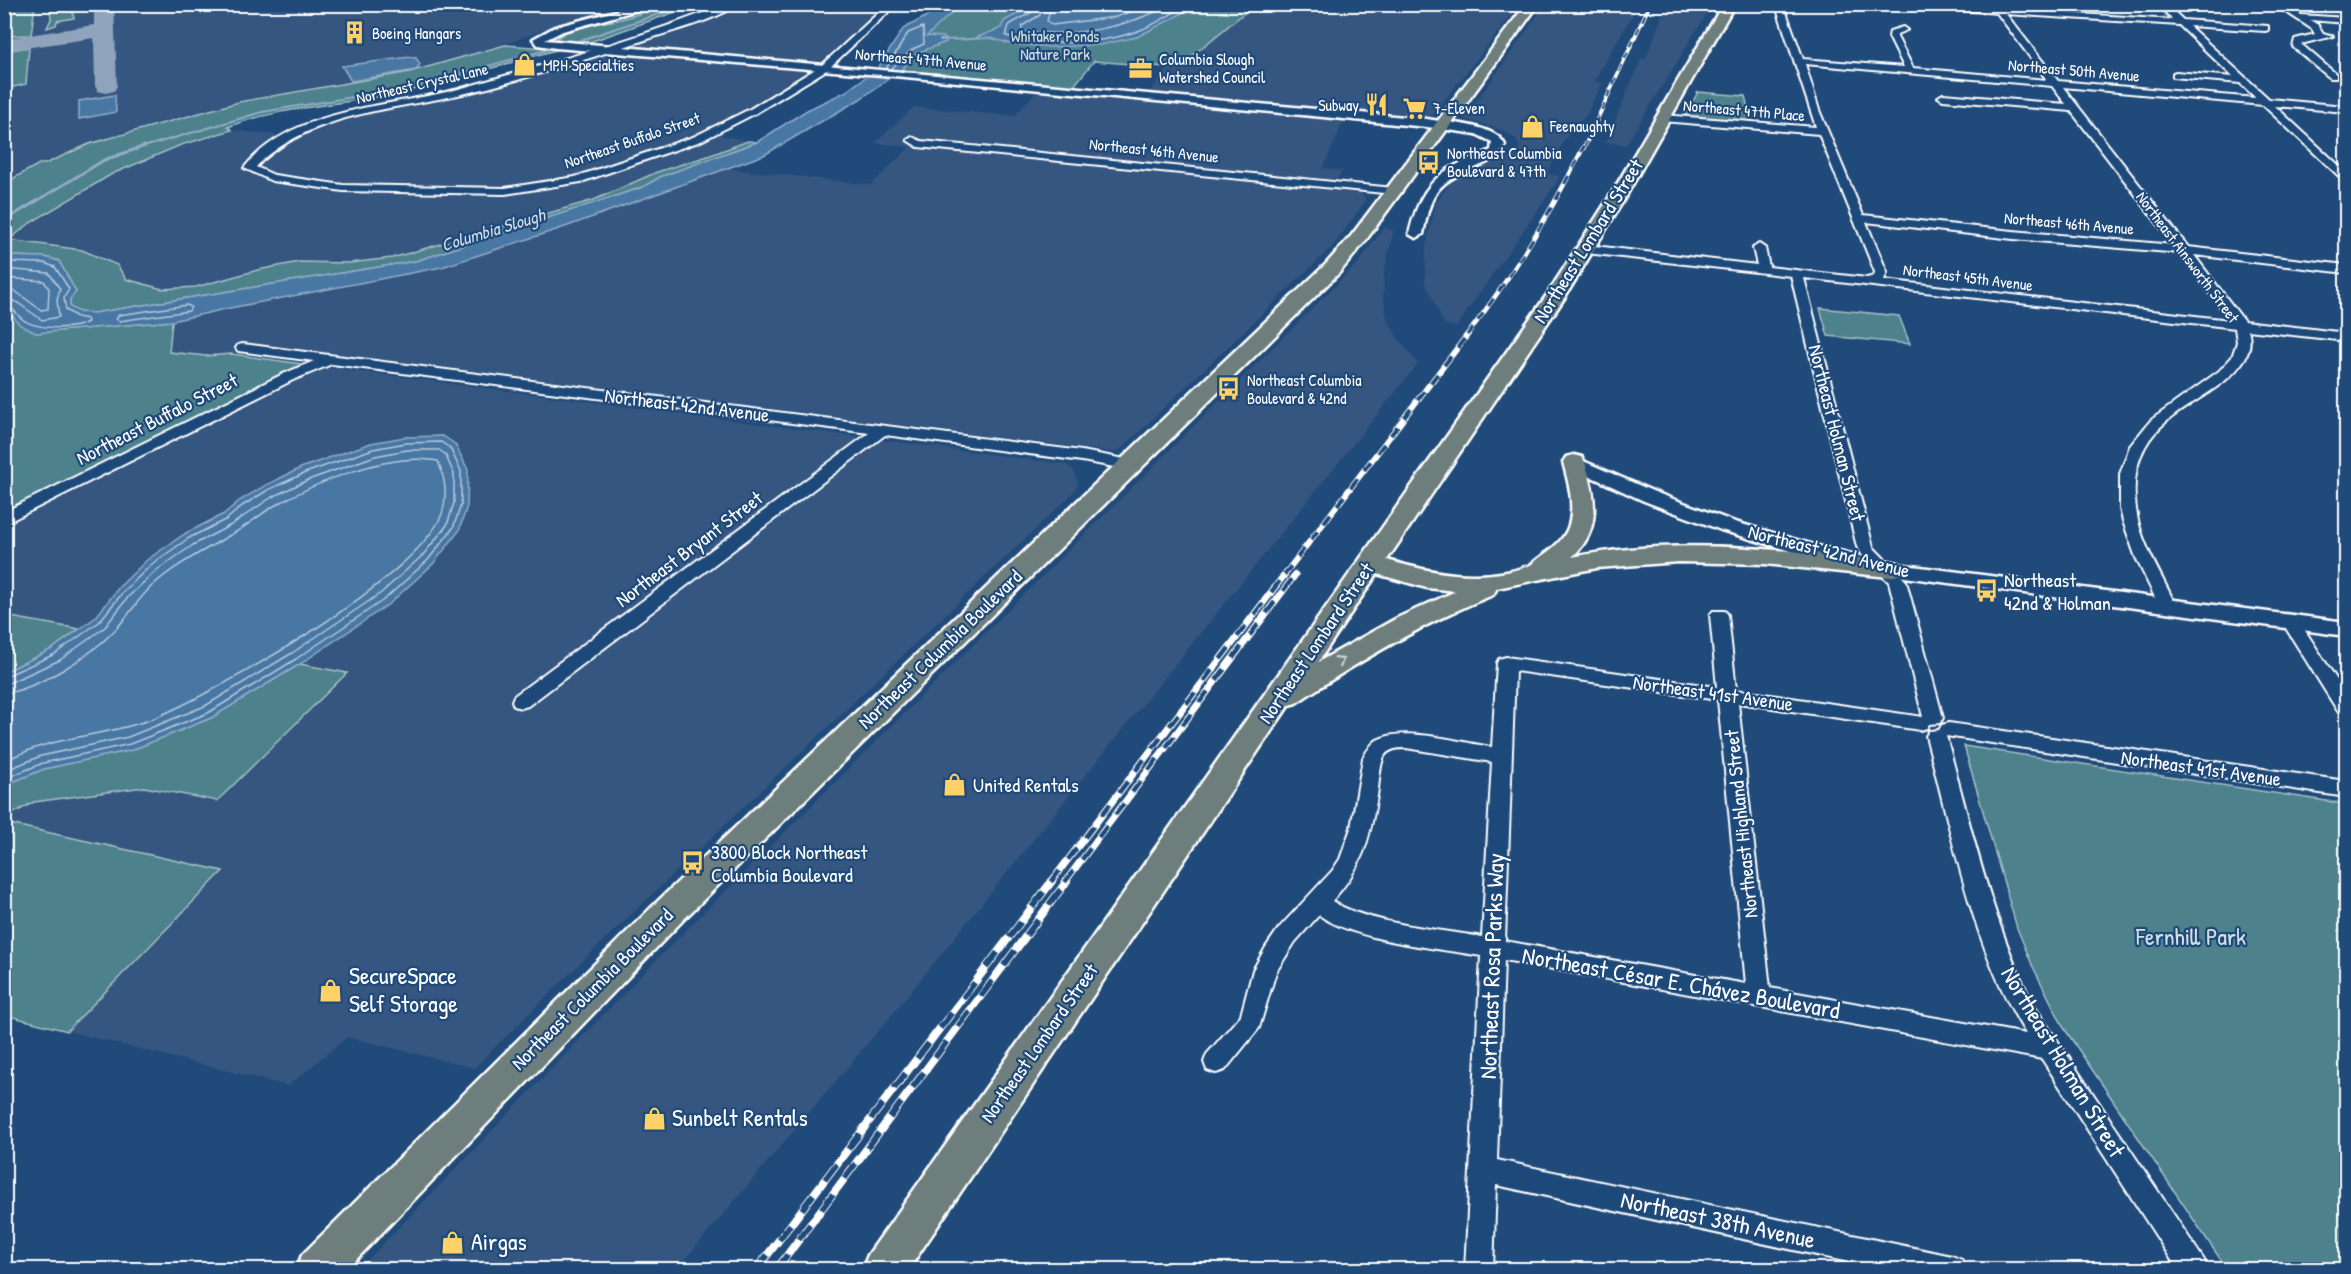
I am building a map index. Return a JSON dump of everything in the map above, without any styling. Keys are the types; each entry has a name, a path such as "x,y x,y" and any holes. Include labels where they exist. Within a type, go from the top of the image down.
{"main road":[{"name":"Northeast Columbia Boulevard","path":"317,1269 671,910 1333,268 1358,240 1533,4"},
{"name":"Northeast Lombard Street","path":"883,1269 1534,329 1586,249 1729,4"},
{"path":"1274,704 1358,649 1428,611 1524,575 1556,559 1581,530 1584,520 1584,497 1574,462"},
{"path":"1371,564 1415,578 1451,583 1490,582 1597,560 1679,554 1745,554 1889,569"}],"street":[{"name":"Northeast 47th Avenue","path":"655,4 559,28 538,38 540,41 556,45 905,74 1443,126"},
{"name":"Northeast Crystal Lane","path":"287,138 311,126 368,110 459,92 609,50 735,4"},
{"name":"Northeast Buffalo Street","path":"287,138 268,149 249,168 272,178 343,188 453,192 505,191 577,180 698,139 753,111 825,67 893,4"},
{"path":"1782,4 1782,12 1822,131 1881,272 1880,278 1869,281"},
{"path":"1890,4 1997,8 2265,28"},
{"path":"2161,4 2346,177"},
{"path":"2278,4 2324,35 2298,40 2296,45 2333,76"},
{"name":"Northeast Ainsworth Street","path":"1997,8 2186,251 2240,325 2244,343 2240,359 2227,372 2188,397 2158,421 2141,442 2129,464 2126,484 2132,525 2167,606"},
{"path":"2298,18 2346,20"},
{"path":"1903,30 1893,33 1893,37 1910,71"},
{"name":"Northeast 50th Avenue","path":"1800,61 2346,109"},
{"path":"2324,69 2346,70"},
{"path":"2176,75 2242,80"},
{"path":"1943,97 2075,108"},
{"name":"Northeast 47th Place","path":"1662,118 1822,131"},
{"path":"1416,234 1424,200 1437,183 1464,166 1492,155 1499,148 1497,140 1485,133 1443,126"},
{"name":"Northeast 46th Avenue","path":"912,140 918,144 1394,191"},
{"name":"Northeast 46th Avenue","path":"1860,218 2346,269"},
{"path":"1760,248 1764,270"},
{"name":"Northeast 45th Avenue","path":"1586,249 2346,337"},
{"name":"Northeast Holman Street","path":"1797,275 1865,547 1868,553 1889,569 1897,581 1995,946 2016,994 2049,1049 2194,1269"},
{"name":"Northeast 42nd Avenue","path":"243,348 882,430 1109,460 1130,465"},
{"name":"Northeast Buffalo Street","path":"4,519 288,377 330,359"},
{"name":"Northeast Bryant Street","path":"521,701 882,430"},
{"name":"Northeast 42nd Avenue","path":"1574,462 1653,499 1702,517 1837,557 1889,569 2346,629"},
{"name":"Northeast Highland Street","path":"1719,615 1758,997"},
{"path":"2291,622 2346,708"},
{"name":"Northeast 41st Avenue","path":"1506,663 2346,789"},
{"name":"Northeast Rosa Parks Way","path":"1479,1269 1506,663"},
{"path":"1216,1062 1251,1020 1265,970 1274,954 1287,935 1318,903 1350,862 1361,828 1373,758 1378,748 1394,741 1406,741 1502,756"},
{"name":"Northeast César E. Chávez Boulevard","path":"1318,903 1342,918 1368,926 2049,1049"},
{"name":"Northeast 38th Avenue","path":"1484,1170 1952,1269"}],"shaded area":[{"path":"1420,4 1515,11 1431,117 1149,93 1169,67 1177,67 1254,5"},
{"path":"4,5 641,5 563,22 493,49 410,72 239,102 89,144 45,164 39,164 5,183"},
{"path":"750,5 888,5 829,59 775,95 705,132 748,141 657,172 594,200 392,258 349,263 299,262 258,270 196,287 162,289 125,279 117,265 8,240 30,223 112,174 212,134 232,130 293,137 324,123 334,124 359,115 439,98 693,28"},
{"path":"1545,5 1638,5 1594,81 1602,83 1587,114 1564,140 1547,174 1559,176 1555,185 1456,327 1444,324 1425,282 1426,246 1436,203 1448,186 1461,174 1511,156 1520,148 1517,140 1502,130 1464,119"},
{"path":"1666,5 1712,5 1626,145 1606,142 1641,59 1646,59"},
{"path":"1037,91 1344,121 1323,168 1342,171 1331,188 1357,192 1366,200 1333,246 1120,450 1113,452 313,351 305,357 240,348 232,354 206,356 169,352 172,321 442,267 565,227 724,168 871,185 910,147 875,143 914,107 1014,116"},
{"path":"1384,228 1394,230 1384,272 1383,295 1387,318 1398,338 1418,364 900,1005 677,1269 359,1269 661,955 1359,262"},
{"path":"302,364 1065,464 1074,471 1078,482 1075,491 596,948 474,1068 347,1037 288,1086 67,1031 222,871 5,823 5,818 34,802 145,787 217,801 346,673 300,664 389,604 405,437 371,443 303,467 266,485 239,501 224,514 186,533 148,559 119,587 96,617 79,629 5,616 5,512"}],"green space":[{"path":"7,5 35,5 31,35 5,36 5,8"},
{"path":"71,5 74,18 57,21 56,25 47,28 51,19 50,6"},
{"path":"667,5 695,5 584,44 554,41 560,35 576,28 621,19"},
{"name":"Whitaker Ponds Nature Park","path":"960,5 1254,5 1177,68 1094,61 1073,87 901,70 924,47 926,37 934,27"},
{"path":"505,45 560,49 399,93 291,110 228,127 232,130 181,145 112,174 30,223 9,240 82,250 117,265 126,279 162,289 196,287 258,270 299,262 349,263 392,258 594,200 657,172 748,141 757,142 660,177 643,187 416,261 94,313 79,312 70,308 70,299 76,292 59,261 45,257 5,256 5,183 39,164 45,164 89,144 239,102 410,72"},
{"path":"29,47 26,84 5,89 5,51"},
{"path":"1698,92 1745,96 1752,124 1683,119"},
{"path":"4,306 9,314 36,333 172,321 169,352 206,356 232,354 302,364 5,512"},
{"path":"1820,308 1899,316 1910,344 1828,336"},
{"path":"5,616 79,629 52,649 5,672"},
{"path":"300,664 347,673 217,801 144,787 34,802 5,818 5,785 44,769 132,750 211,718"},
{"name":"Fernhill Park","path":"1964,746 2346,804 2346,1269 2227,1269 2064,1028 2033,967 2017,928"},
{"path":"5,823 223,871 67,1031 5,1015"}],"water":[{"path":"1036,4 1198,5 1137,37 1100,45 1052,47 1011,44 991,38 973,39 1001,28 1004,21"},
{"path":"938,5 960,5 927,36 944,37 946,42 917,53 901,70 860,99 764,155 565,227 442,267 172,321 36,333 20,325 5,306 5,256 45,257 59,261 76,292 70,299 70,307 79,312 94,313 416,261 643,187 660,177 757,142 807,110 845,92 878,68 903,29 929,15"},
{"path":"416,58 420,64 416,70 351,81 342,66"},
{"path":"115,95 116,112 79,119 79,101"},
{"path":"443,436 455,444 468,470 467,506 459,531 433,564 389,604 300,664 211,718 132,750 44,769 5,785 5,672 52,649 96,617 119,587 148,559 186,533 224,514 239,501 266,485 303,467 371,443 405,437"}],"waterway":[{"name":"Columbia Slough","path":"569,44 689,4"},
{"path":"940,40 973,39"},
{"name":"Columbia Slough","path":"140,148 262,112 408,88 561,46"},
{"name":"Columbia Slough","path":"4,221 104,160 145,146"}],"taxiway":[{"path":"104,4 104,30"},
{"path":"4,45 104,30"},
{"path":"104,30 106,86"}],"railway":[{"path":"1584,148 1650,4"},
{"path":"1467,335 1530,244 1584,146"},
{"path":"1284,575 1468,334"},
{"path":"1051,882 1285,574"},
{"path":"1065,882 1295,575"},
{"path":"756,1270 1052,881"},
{"path":"776,1270 1067,881"}],"place":[{"name":"Boeing Hangars","path":"354,33"},
{"name":"MPH Specialties","path":"525,65"},
{"name":"Columbia Slough Watershed Council","path":"1141,68"},
{"name":"Subway","path":"1377,105"},
{"name":"7-Eleven","path":"1415,108"},
{"name":"Feenaughty","path":"1532,126"},
{"name":"Northeast Columbia Boulevard & 47th","path":"1429,162"},
{"name":"Northeast Columbia Boulevard & 42nd","path":"1229,389"},
{"name":"Northeast 42nd & Holman","path":"1986,591"},
{"name":"United Rentals","path":"955,785"},
{"name":"3800 Block Northeast Columbia Boulevard","path":"693,863"},
{"name":"SecureSpace Self Storage","path":"331,990"},
{"name":"Sunbelt Rentals","path":"654,1118"},
{"name":"Airgas","path":"453,1242"}]}
